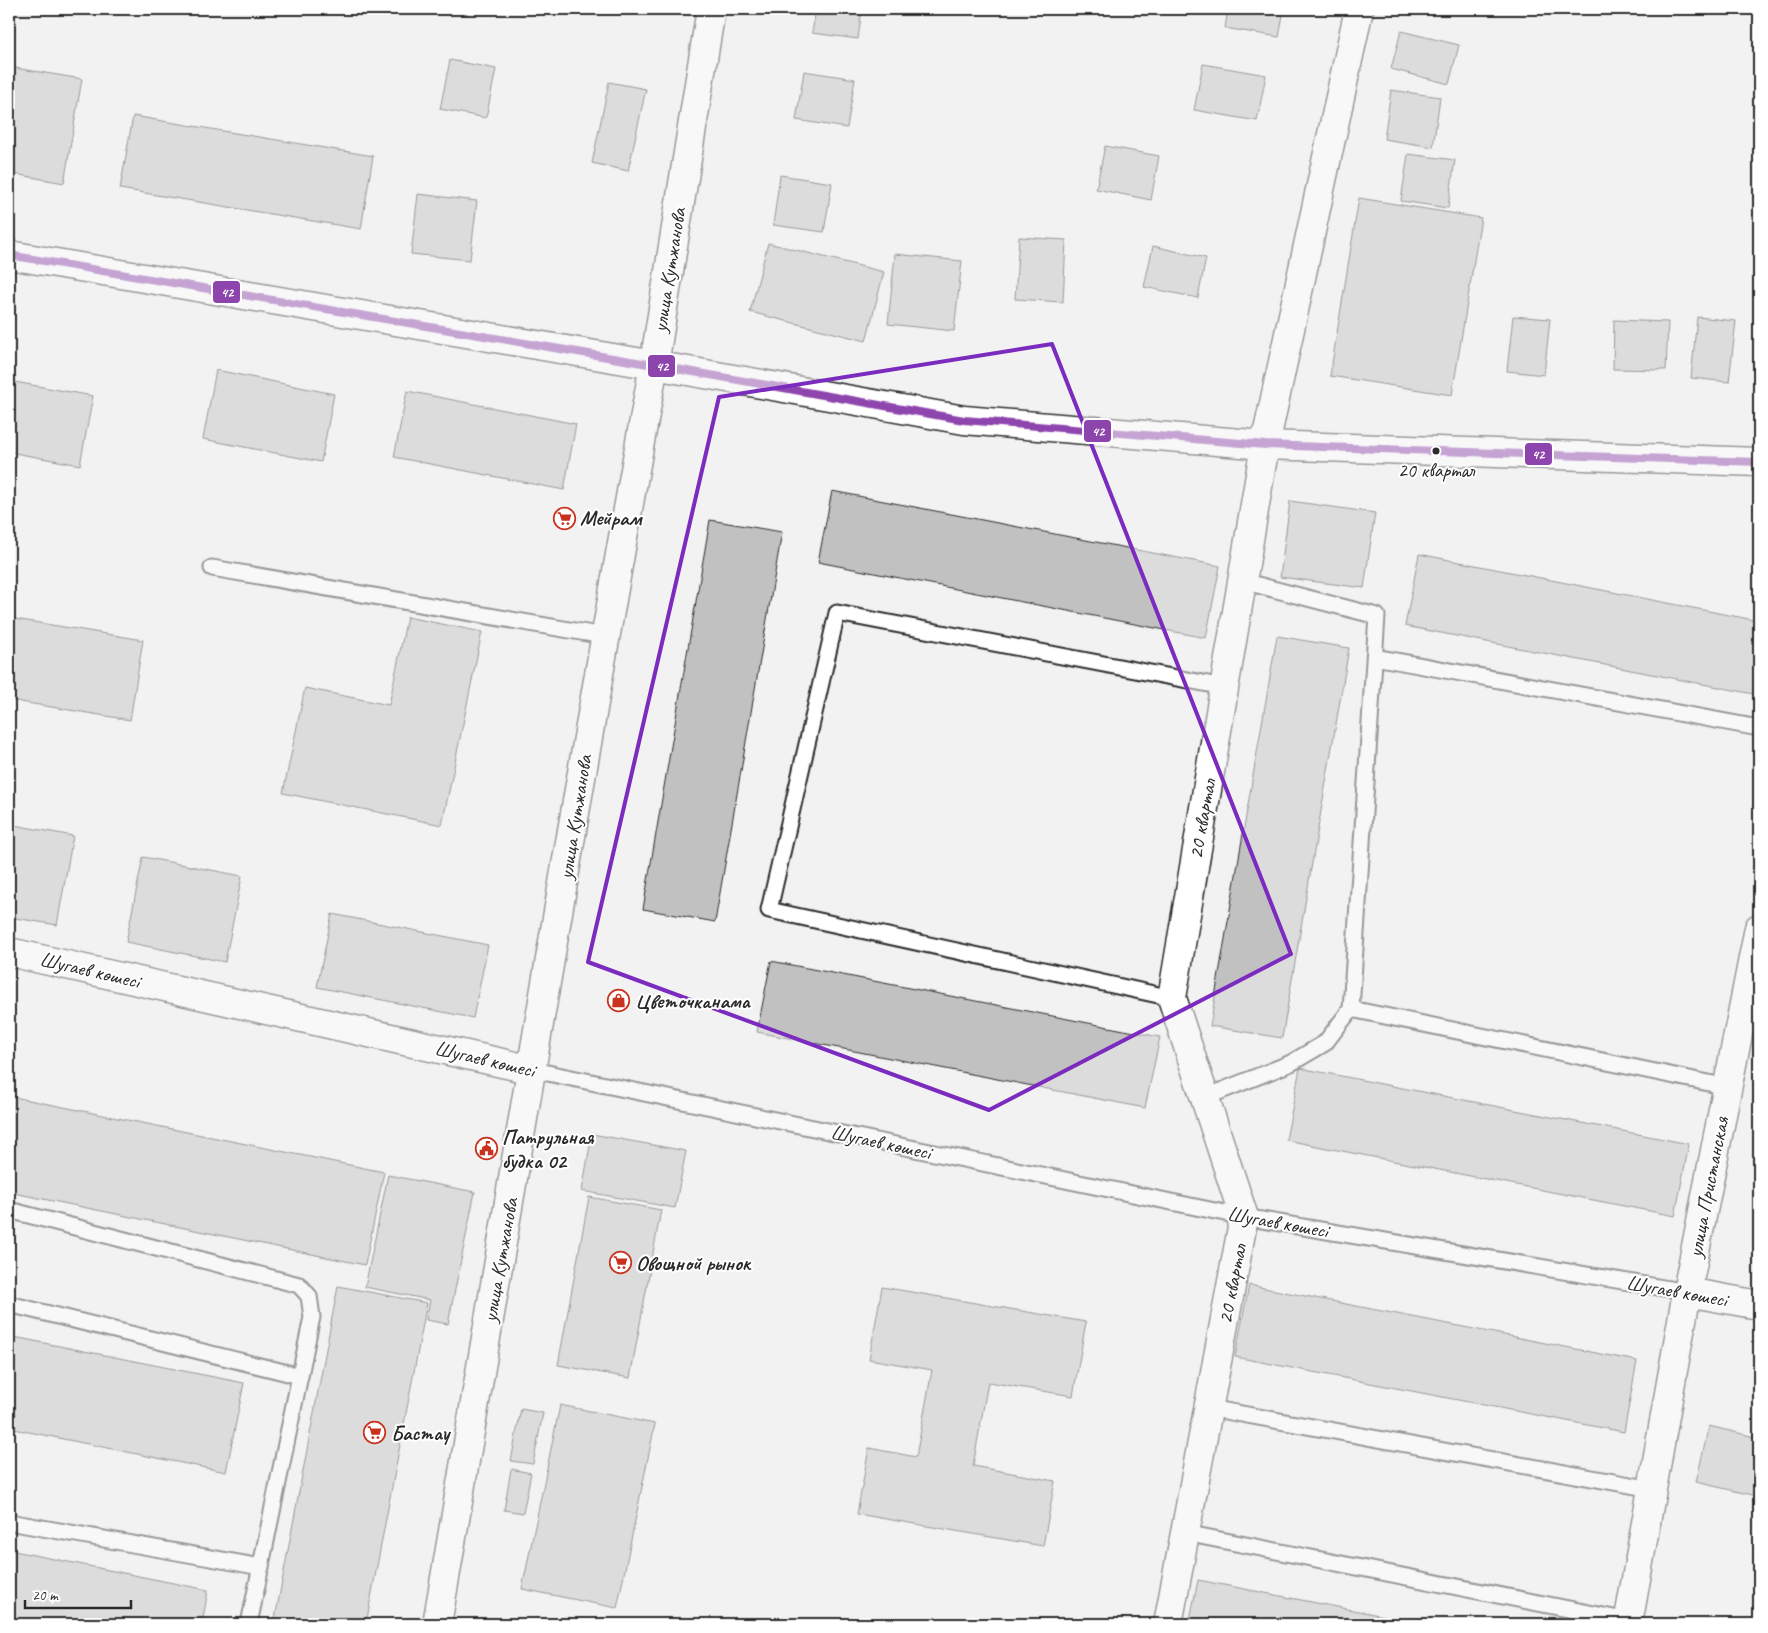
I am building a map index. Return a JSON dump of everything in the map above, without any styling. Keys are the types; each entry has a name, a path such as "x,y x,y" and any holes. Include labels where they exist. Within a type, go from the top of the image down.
{"street":[{"name":"улица Кутжанова","path":"437,1624 533,1070 604,636 654,365 711,9"},
{"name":"20 квартал","path":"1168,1624 1244,1217 1172,998 1265,445 1359,9"},
{"path":"9,255 964,420 1265,445 1759,462"},
{"name":"улица Пристанская","path":"1629,1623 1688,1292 1759,928"},
{"name":"Шугаев көшесі","path":"9,952 533,1070"},
{"name":"Шугаев көшесі","path":"1688,1292 1759,1305"}],"lane":[{"path":"212,568 604,636"},
{"path":"1206,1097 1291,1063 1325,1043 1351,1009 1377,616 1242,581"},
{"path":"1172,998 769,910 837,613 1224,687"},
{"path":"1375,657 1759,728"},
{"path":"1351,1009 1728,1087"},
{"name":"Шугаев көшесі","path":"533,1070 1244,1217 1688,1292"},
{"path":"9,1210 299,1284 309,1296 312,1317 249,1624"},
{"path":"9,1304 300,1376"},
{"path":"1209,1408 1652,1489"},
{"path":"9,1522 261,1567"},
{"path":"1185,1533 1629,1623"}],"highlighted area":[{"path":"1052,344 1291,954 989,1110 588,962 719,397"}],"building":[{"path":"816,9 862,9 858,39 812,33"},
{"path":"1228,9 1284,9 1279,37 1225,28"},
{"path":"1441,9 1465,9 1465,13"},
{"path":"1401,31 1459,45 1449,84 1391,69"},
{"path":"450,60 496,69 486,118 440,109"},
{"path":"1203,64 1266,75 1257,121 1194,110"},
{"path":"9,67 82,79 64,183 9,173"},
{"path":"804,71 855,79 847,128 796,120"},
{"path":"609,82 646,89 628,171 592,163"},
{"path":"1391,90 1440,97 1433,147 1384,139"},
{"path":"133,116 373,156 361,229 120,189"},
{"path":"1105,146 1159,156 1151,200 1096,189"},
{"path":"1408,154 1455,160 1448,208 1401,201"},
{"path":"780,175 832,183 824,232 773,225"},
{"path":"418,194 477,201 470,260 411,254"},
{"path":"1359,198 1481,218 1452,395 1330,376"},
{"path":"1019,237 1066,240 1063,302 1015,299"},
{"path":"768,243 884,272 866,341 750,312"},
{"path":"1153,246 1206,258 1198,298 1144,287"},
{"path":"895,254 962,261 954,331 888,324"},
{"path":"1513,316 1550,319 1544,375 1507,371"},
{"path":"1697,317 1736,321 1729,382 1691,378"},
{"path":"1614,320 1668,322 1666,370 1613,369"},
{"path":"216,370 334,394 321,462 203,439"},
{"path":"9,381 93,396 80,465 9,452"},
{"path":"407,391 576,424 564,490 394,457"},
{"path":"832,491 1220,566 1206,638 818,562"},
{"path":"1290,501 1375,513 1364,588 1280,577"},
{"path":"710,520 782,532 715,922 643,909"},
{"path":"1419,554 1759,621 1759,695 1405,626"},
{"path":"407,617 482,632 442,825 283,793 305,688 389,705"},
{"path":"9,618 143,640 130,720 9,700"},
{"path":"1277,636 1349,648 1282,1038 1210,1026"},
{"path":"9,824 73,836 57,925 9,917"},
{"path":"143,857 242,876 225,962 126,942"},
{"path":"332,914 488,945 473,1018 317,987"},
{"path":"771,961 1160,1037 1145,1108 757,1032"},
{"path":"1300,1068 1689,1144 1675,1216 1286,1140"},
{"path":"9,1096 384,1172 365,1265 9,1192"},
{"path":"592,1134 686,1151 675,1208 582,1191"},
{"path":"388,1175 475,1192 448,1324 426,1320 430,1300 365,1287"},
{"path":"589,1197 661,1210 630,1378 558,1365"},
{"path":"1249,1285 1637,1361 1624,1432 1235,1357"},
{"path":"338,1286 427,1303 366,1624 274,1624"},
{"path":"882,1287 1086,1322 1073,1396 988,1382 973,1466 1055,1481 1043,1546 857,1514 869,1448 916,1457 932,1370 869,1359"},
{"path":"9,1336 244,1383 226,1472 9,1428"},
{"path":"560,1405 655,1424 617,1608 522,1589"},
{"path":"521,1409 543,1413 533,1464 511,1461"},
{"path":"1709,1426 1759,1438 1759,1486 1757,1496 1696,1482"},
{"path":"511,1469 531,1473 523,1513 504,1510"},
{"path":"9,1550 208,1590 202,1624 9,1624"},
{"path":"1198,1580 1425,1624 1189,1624"}],"transit line":[{"name":"42","path":"9,255 964,420 1265,445 1759,462"}],"place":[{"name":"20 квартал","path":"1436,451"},
{"name":"Мейрам","path":"564,518"},
{"name":"Цветочканама","path":"619,1001"},
{"name":"Патрульная будка 02","path":"486,1149"},
{"name":"Овощной рынок","path":"620,1263"},
{"name":"Бастау","path":"375,1433"}]}
